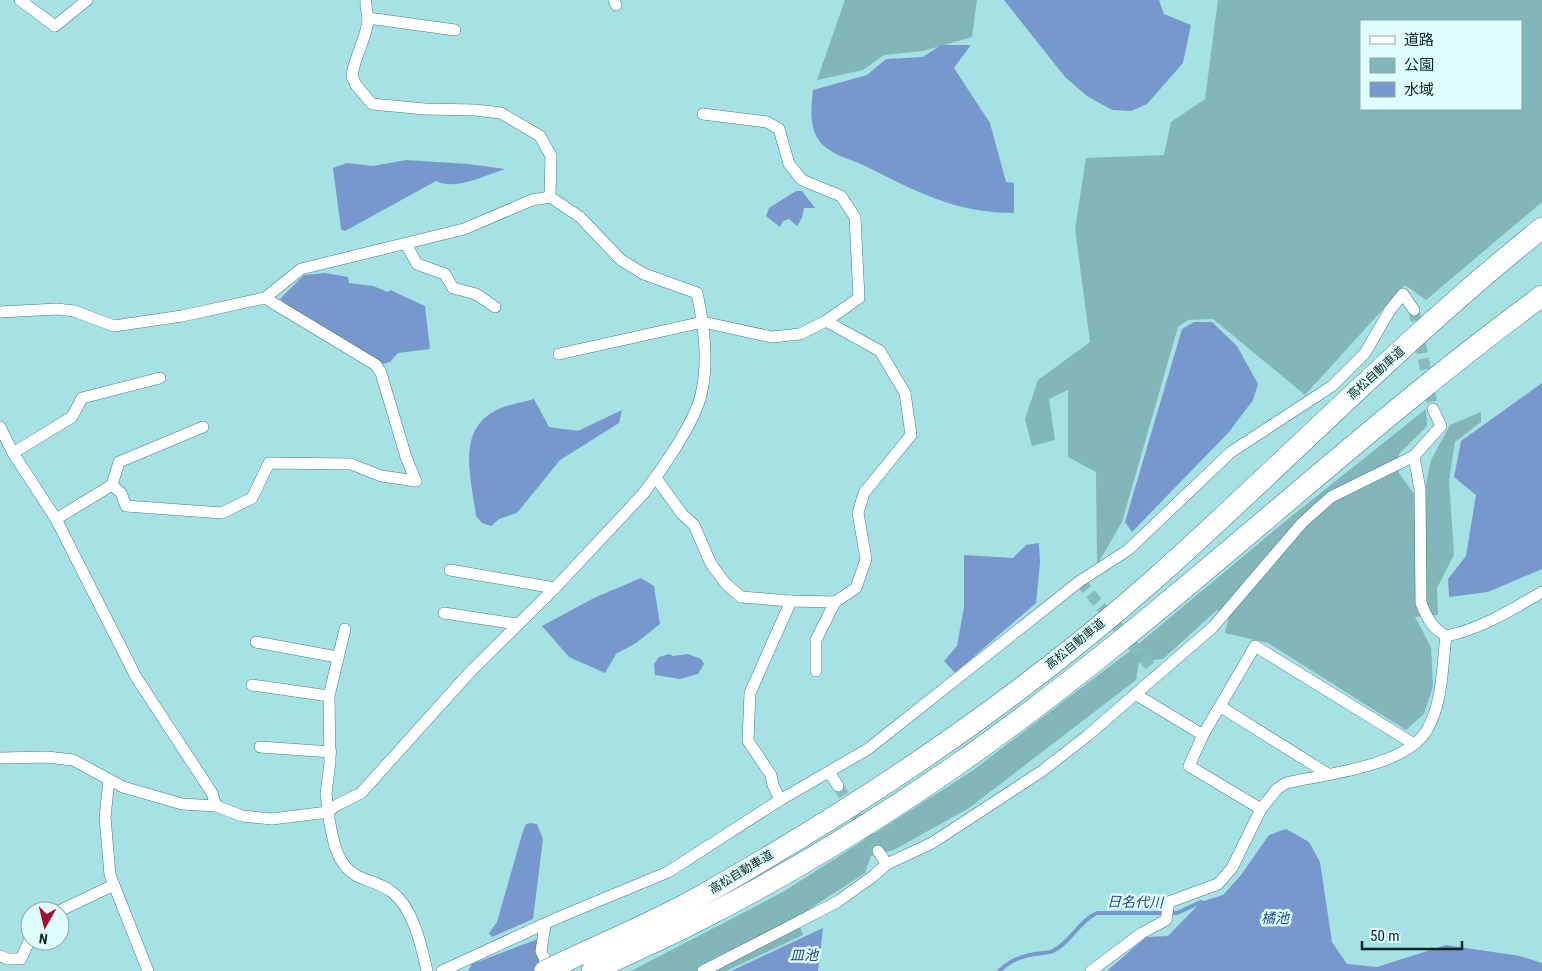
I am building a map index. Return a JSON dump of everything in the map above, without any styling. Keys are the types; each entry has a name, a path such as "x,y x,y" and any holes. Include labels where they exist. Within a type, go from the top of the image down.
{"highway":[{"name":"高松自動車道","path":"545,971 697,899 822,823 943,744 1062,655 1157,577 1358,389 1494,266 1542,228"},
{"name":"高松自動車道","path":"592,971 703,918 838,843 956,765 1077,675 1452,366 1542,296"}],"street":[{"path":"20,0 54,26 88,0"},
{"path":"366,0 365,10 368,18 354,61 352,76 372,104 425,109 475,110 501,114 540,136 551,156 550,197"},
{"path":"368,18 455,30"},
{"path":"559,354 703,322 772,337 800,334 826,321 859,298 854,217 841,196 802,180 789,164 778,129 766,122 703,114"},
{"path":"0,312 57,308 74,311 114,326 182,316 265,298 301,269 464,228 532,200 550,197 580,217 621,260 644,274 697,293 703,322 705,368 701,396 690,421 656,478 614,526 555,588 517,624 431,714 389,764 361,793 337,805 328,812 272,819 242,816 216,806 182,804 123,787 72,760 47,757 0,758"},
{"path":"406,244 417,264 445,274 453,288 476,294 495,307"},
{"path":"442,971 668,872 780,800 868,749 1080,581 1128,550 1231,452 1332,386 1365,353 1390,310 1403,294 1414,310"},
{"path":"112,485 121,493 126,506 222,513 252,498 269,463 351,464 380,476 416,480 406,457 381,373 376,365 265,298"},
{"path":"816,671 816,640 834,602 856,588 866,559 858,513 864,492 911,435 905,393 880,351 826,321"},
{"path":"12,453 72,417 82,398 160,378"},
{"path":"703,971 837,902 887,864 932,843 1042,771 1213,626 1302,523 1330,498 1414,456 1441,426 1433,409"},
{"path":"0,427 12,453 56,518 136,677 212,793 216,806"},
{"path":"56,518 112,485 120,462 203,427"},
{"path":"1414,456 1420,490 1421,604 1426,618 1434,630 1446,636 1463,632 1493,620 1542,592"},
{"path":"656,478 682,514 694,525 711,564 726,584 742,597 834,602"},
{"path":"450,570 555,588"},
{"path":"780,800 773,785 771,775 748,741 750,693 791,601"},
{"path":"444,613 517,624"},
{"path":"345,629 329,696 331,752 326,794 334,846 343,863 355,874 392,892 408,912 420,942 427,971"},
{"path":"1091,971 1142,933 1166,920 1169,902 1218,884 1232,868 1261,809 1277,789 1286,783 1356,770 1397,754 1414,744 1426,731 1433,716 1439,694 1446,636"},
{"path":"256,642 337,657"},
{"path":"1261,809 1188,766 1203,735 1255,646 1414,744"},
{"path":"252,685 329,696"},
{"path":"1135,694 1203,735"},
{"path":"1221,707 1328,774"},
{"path":"260,747 331,752"},
{"path":"829,772 838,786"},
{"path":"109,780 106,791 105,833 110,875 148,971"},
{"path":"878,851 887,864"},
{"path":"70,906 114,885"},
{"path":"545,925 541,951 558,966"},
{"path":"0,956 8,959 21,959 25,951"}],"green space":[{"path":"845,0 977,0 972,37 923,51 884,55 863,70 817,80"},
{"path":"1218,0 1542,0 1542,202 1426,300 1405,285 1305,395 1213,319 1188,320 1178,327 1122,522 1097,565 1096,472 1068,457 1068,390 1049,399 1055,440 1032,446 1025,419 1038,380 1090,342 1075,229 1086,158 1164,155 1171,122 1205,99"},
{"path":"1426,409 1427,426 1399,454 1399,473 1414,494 1424,495 1431,460 1450,425 1481,412 1481,422 1455,442 1449,481 1454,555 1437,588 1438,615 1415,617 1431,647 1433,686 1424,714 1406,730 1268,643 1225,633 1229,617 1217,610 1163,659 1139,662 1136,680 969,808 894,850 871,856 865,873 797,917 803,935 726,971 631,971 783,892 972,771 1130,651 1283,523"}],"water":[{"path":"1004,0 1159,0 1164,14 1191,25 1183,63 1147,104 1131,111 1112,110 1087,96 1065,77"},
{"path":"941,45 971,45 954,68 990,123 1006,182 1014,183 1014,213 992,212 954,205 918,192 833,152 825,147 816,135 812,120 813,90 867,75 886,59 923,57"},
{"path":"406,160 468,164 505,169 462,183 444,184 436,181 345,231 341,229 333,168 347,163 373,166"},
{"path":"796,191 802,191 815,208 804,208 802,218 797,226 789,219 783,221 780,227 766,216 769,208"},
{"path":"325,273 348,277 349,283 373,286 388,292 390,290 425,306 430,349 398,353 390,362 383,364 294,311 280,299 304,275"},
{"path":"1194,322 1212,322 1237,346 1258,384 1253,400 1229,432 1132,532 1125,522 1182,329"},
{"path":"1542,383 1542,569 1488,592 1449,597 1448,579 1466,556 1476,495 1454,477 1461,441"},
{"path":"534,399 549,427 578,431 622,410 619,423 560,460 517,513 499,519 491,526 482,523 476,516 470,474 470,445 474,432 481,421 493,412"},
{"path":"1039,543 1040,563 1036,603 955,673 944,661 957,646 964,607 964,555 1013,558 1026,545"},
{"path":"641,578 654,586 660,624 636,643 616,654 605,673 569,657 542,626 594,598"},
{"path":"669,654 673,656 688,654 701,659 704,664 698,674 680,679 655,675 654,664 659,657"},
{"path":"526,824 537,824 543,839 533,919 492,937 489,933 497,922 523,831"},
{"name":"橘池","path":"1286,829 1309,842 1320,862 1332,942 1347,964 1377,967 1446,945 1520,956 1542,963 1542,971 1107,971 1146,937 1168,936 1201,902 1223,895 1241,875 1269,835"},
{"name":"皿池","path":"823,928 818,971 731,971"},
{"path":"538,939 545,971 468,971 472,964"}],"waterway":[{"name":"日名代川","path":"999,971 1018,958 1053,951 1065,942 1085,921 1097,913 1177,913 1201,902 1203,903"}],"tunnel":[{"path":"1414,310 1433,409"},
{"path":"1080,581 1157,675"},
{"path":"838,786 878,851"}]}
